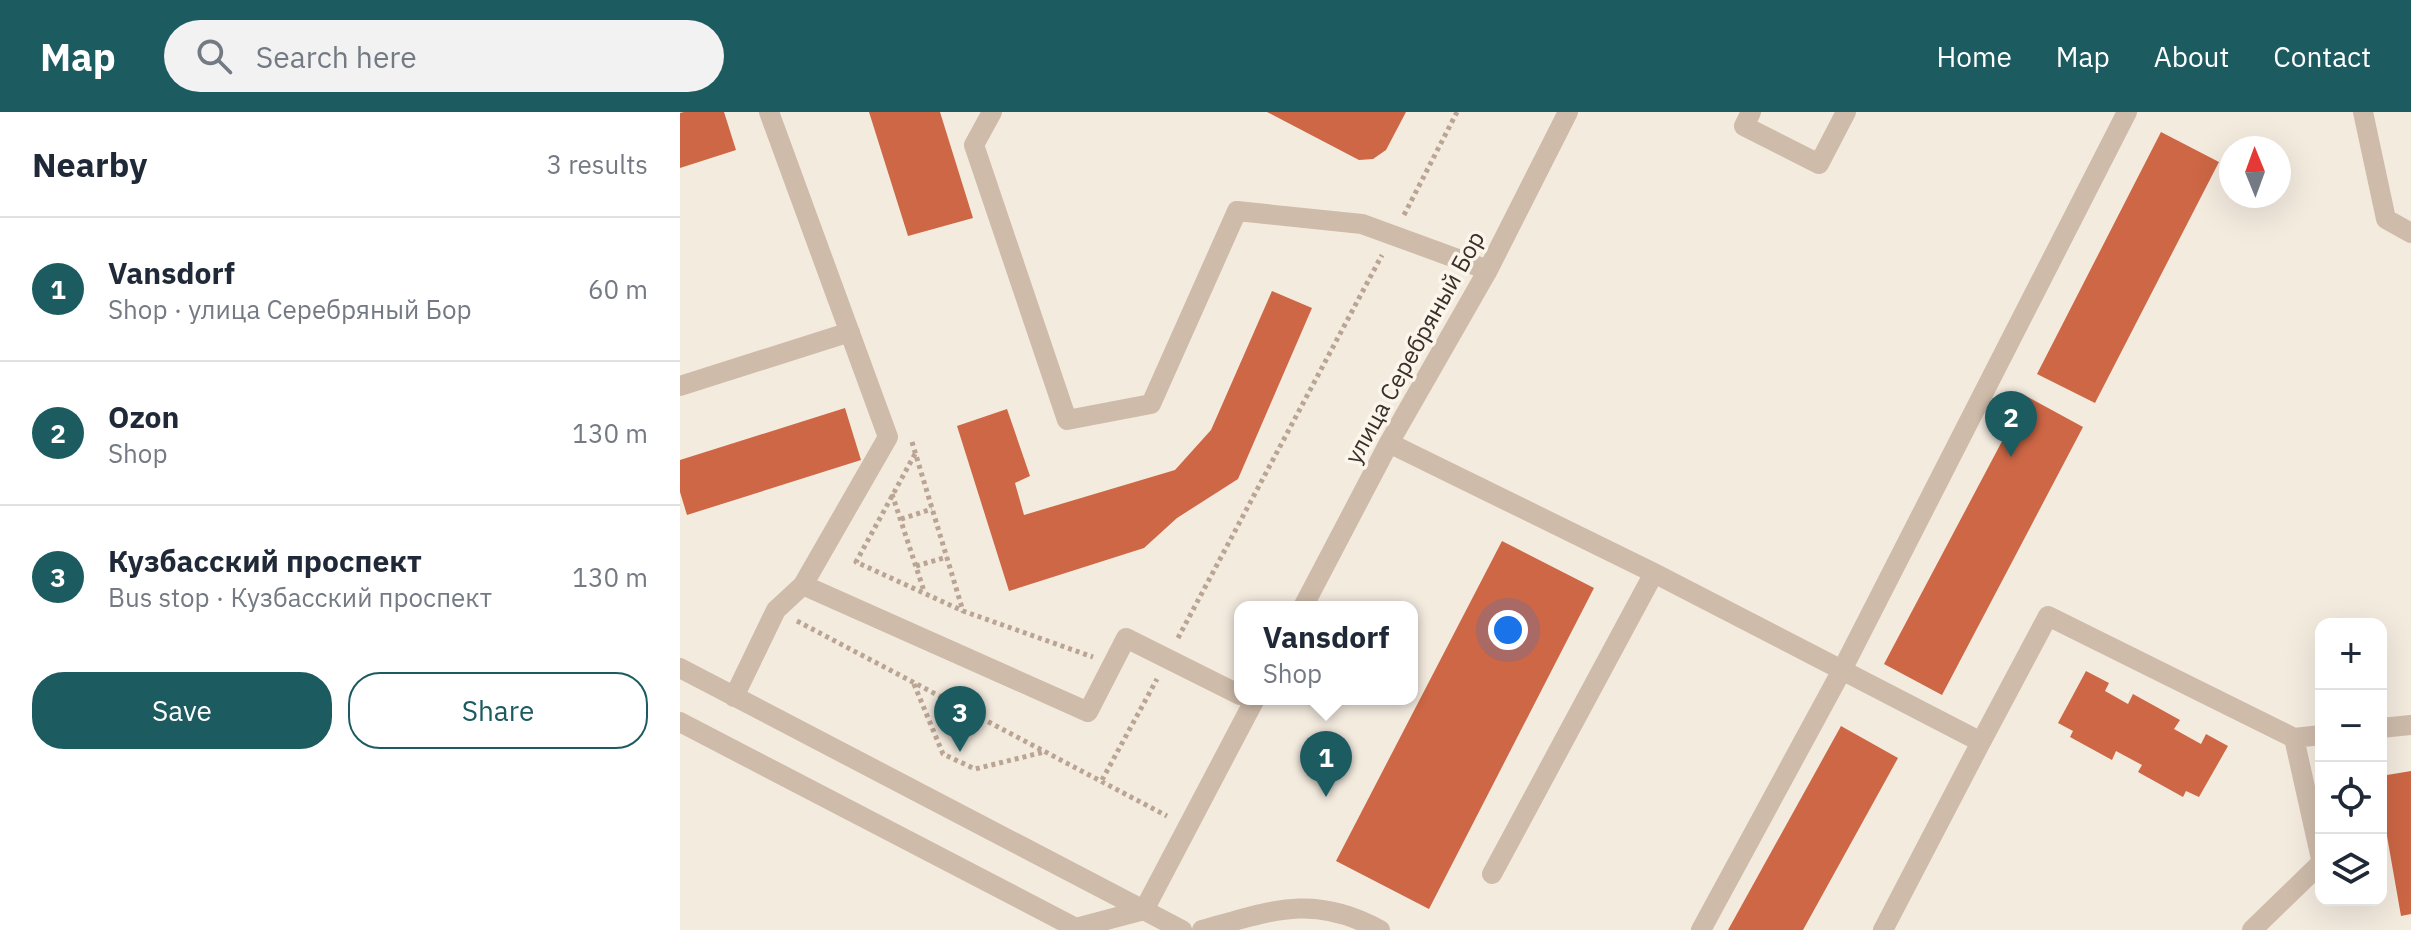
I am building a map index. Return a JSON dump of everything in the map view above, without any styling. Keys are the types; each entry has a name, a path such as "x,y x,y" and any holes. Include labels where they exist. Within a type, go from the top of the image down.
{"street":[{"path":"734,697 776,610 803,585 888,437 769,112"},
{"path":"992,112 974,145 1067,420 1151,404 1237,211 1362,224 1488,270"},
{"name":"улица Серебряный Бор","path":"1306,601 1389,443 1488,270 1568,112"},
{"path":"1751,112 1744,126 1819,164 1846,112"},
{"path":"1701,930 1841,672 2127,112"},
{"path":"2363,112 2386,219 2411,233"},
{"path":"680,386 850,332"},
{"path":"1389,443 1654,573 1981,742"},
{"path":"1492,874 1654,573"},
{"path":"803,585 1088,712 1126,638 1234,692"},
{"path":"1883,930 2048,616 2294,738 2315,736"},
{"path":"680,668 1182,930"},
{"path":"680,722 1076,928 1144,910 1189,829 1246,705"},
{"path":"2387,727 2411,725"},
{"path":"2294,738 2315,834"},
{"path":"2252,930 2315,867"},
{"path":"1202,930 1280,909 1320,908 1356,917 1380,930"}],"path":[{"path":"1102,780 1457,112"},
{"path":"888,437 908,428 963,611"},
{"path":"915,454 856,562 963,611 1112,664"},
{"path":"892,493 924,592"},
{"path":"901,519 932,509"},
{"path":"916,566 947,557"},
{"path":"776,610 1102,780 1189,829"},
{"path":"914,683 943,754 975,769 1044,752"}],"building":[{"path":"724,112 736,150 680,168 680,113"},
{"path":"869,112 940,112 973,218 908,236"},
{"path":"1267,112 1406,112 1386,150 1373,159 1359,160"},
{"path":"2161,132 2219,162 2095,403 2037,374"},
{"path":"1272,291 1312,308 1238,479 1177,518 1144,548 1009,591 957,426 1007,409 1030,476 1015,483 1024,515 1175,470 1211,430"},
{"path":"2026,396 2083,427 1942,695 1884,664"},
{"path":"845,408 861,460 687,515 680,492 680,460"},
{"path":"1502,541 1594,588 1429,909 1336,861"},
{"path":"2086,671 2109,683 2105,691 2128,704 2133,694 2180,720 2174,729 2201,744 2206,734 2228,746 2199,797 2186,791 2183,797 2138,772 2142,765 2116,751 2112,760 2070,737 2073,731 2058,723"},
{"path":"1841,726 1898,758 1803,930 1728,930"},
{"path":"2411,771 2411,914 2401,916 2387,836 2387,775"}],"place":[{"name":"Ozon","path":"2011,457"},
{"name":"Кузбасский проспект","path":"960,752"},
{"name":"Vansdorf","path":"1326,797"}]}
